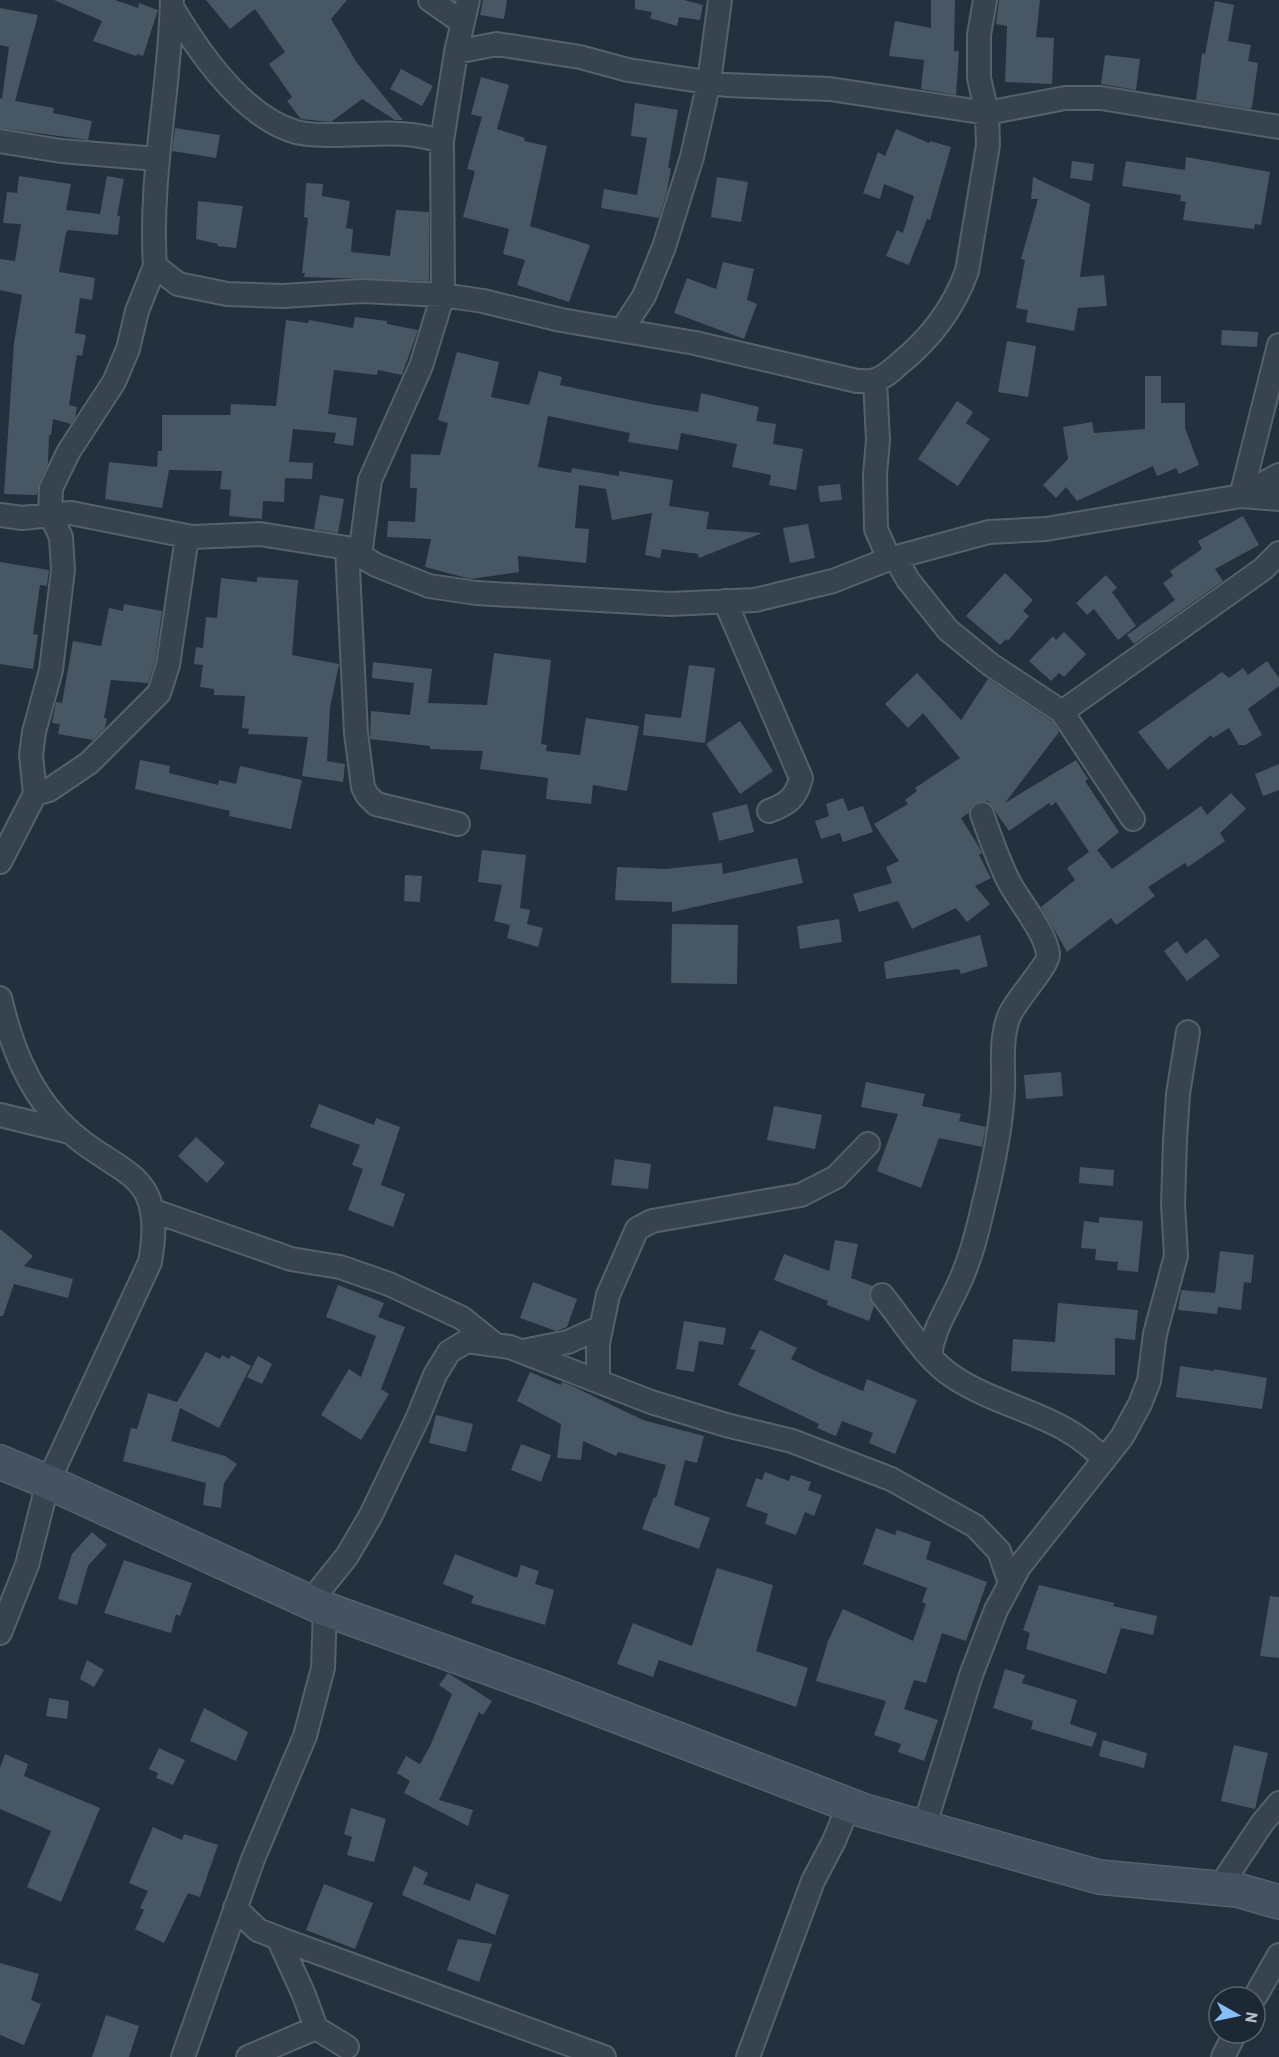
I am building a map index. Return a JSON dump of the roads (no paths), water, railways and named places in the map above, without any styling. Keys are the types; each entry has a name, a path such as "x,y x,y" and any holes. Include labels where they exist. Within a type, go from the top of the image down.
{"street":[{"path":"430,0 463,23"},
{"path":"458,824 376,804 363,787 356,734 353,552 370,480 421,366 443,296 442,141 456,52 468,0"},
{"path":"622,330 644,296 664,247 700,128 720,0"},
{"path":"155,266 178,284 227,294 283,296 362,291 443,296 695,343 842,379 875,380 884,376 939,326 962,286 967,271 988,145 987,113 979,78 978,48 985,0"},
{"path":"172,3 188,33 220,78 270,119 296,132 330,135 414,132 442,141"},
{"path":"0,862 35,794 31,754 51,670 63,556 61,537 50,514 51,488 69,451 114,382 128,349 137,311 155,266 157,159 172,3"},
{"path":"456,52 497,44 580,57 628,70 709,82 741,86 830,89 987,113 1065,98 1101,98 1279,127"},
{"path":"0,141 93,155 157,159"},
{"path":"1241,496 1276,380 1279,345"},
{"path":"875,380 878,430 875,475 876,529 892,558 948,630 991,665 1062,712 1133,819"},
{"path":"1241,496 1279,475"},
{"path":"0,515 22,518 50,514 78,514 187,537 250,533 353,552 429,586 476,593 670,604 755,600 833,580 892,558 989,532 1046,529 1241,496 1279,499"},
{"path":"35,794 49,790 89,763 159,693 168,665 187,537"},
{"path":"1062,712 1263,569 1279,554"},
{"path":"725,601 801,778 797,794 785,805 769,811"},
{"path":"930,1356 937,1324 956,1290 972,1251 990,1179 1003,1090 1001,1057 1008,1018 1027,986 1047,961 1048,953 1038,929 1009,882 982,814"},
{"path":"0,998 9,1038 22,1069 38,1094 70,1132 143,1185 154,1211 150,1262 107,1360 48,1482 27,1565 0,1633"},
{"path":"924,1828 971,1675 996,1610 1019,1567 1127,1429 1149,1381 1155,1334 1176,1256 1173,1204 1175,1141 1178,1094 1188,1032"},
{"path":"0,1115 70,1132"},
{"path":"598,1380 598,1343 608,1295 637,1229 652,1221 801,1195 836,1177 868,1144"},
{"path":"154,1211 291,1259 340,1267 389,1284 462,1318 494,1344"},
{"path":"882,1295 930,1356 954,1378 984,1394 1073,1432 1087,1441 1104,1460"},
{"path":"522,1351 568,1342 601,1327"},
{"path":"183,2057 235,1908 305,1736 323,1668 318,1605 371,1515 418,1418 435,1375 449,1352 467,1341 494,1344 522,1351 694,1416 792,1441 891,1479 975,1526 999,1551 1010,1583"},
{"path":"0,1462 318,1605 544,1688 849,1805 1100,1877 1237,1890 1279,1902"},
{"path":"1219,1888 1279,1803"},
{"path":"748,2057 813,1881 834,1841 849,1805"},
{"path":"235,1908 258,1930 604,2057"},
{"path":"278,1938 316,2028 347,2047"},
{"path":"1262,1985 1279,1955"},
{"path":"248,2057 316,2028"}]}
